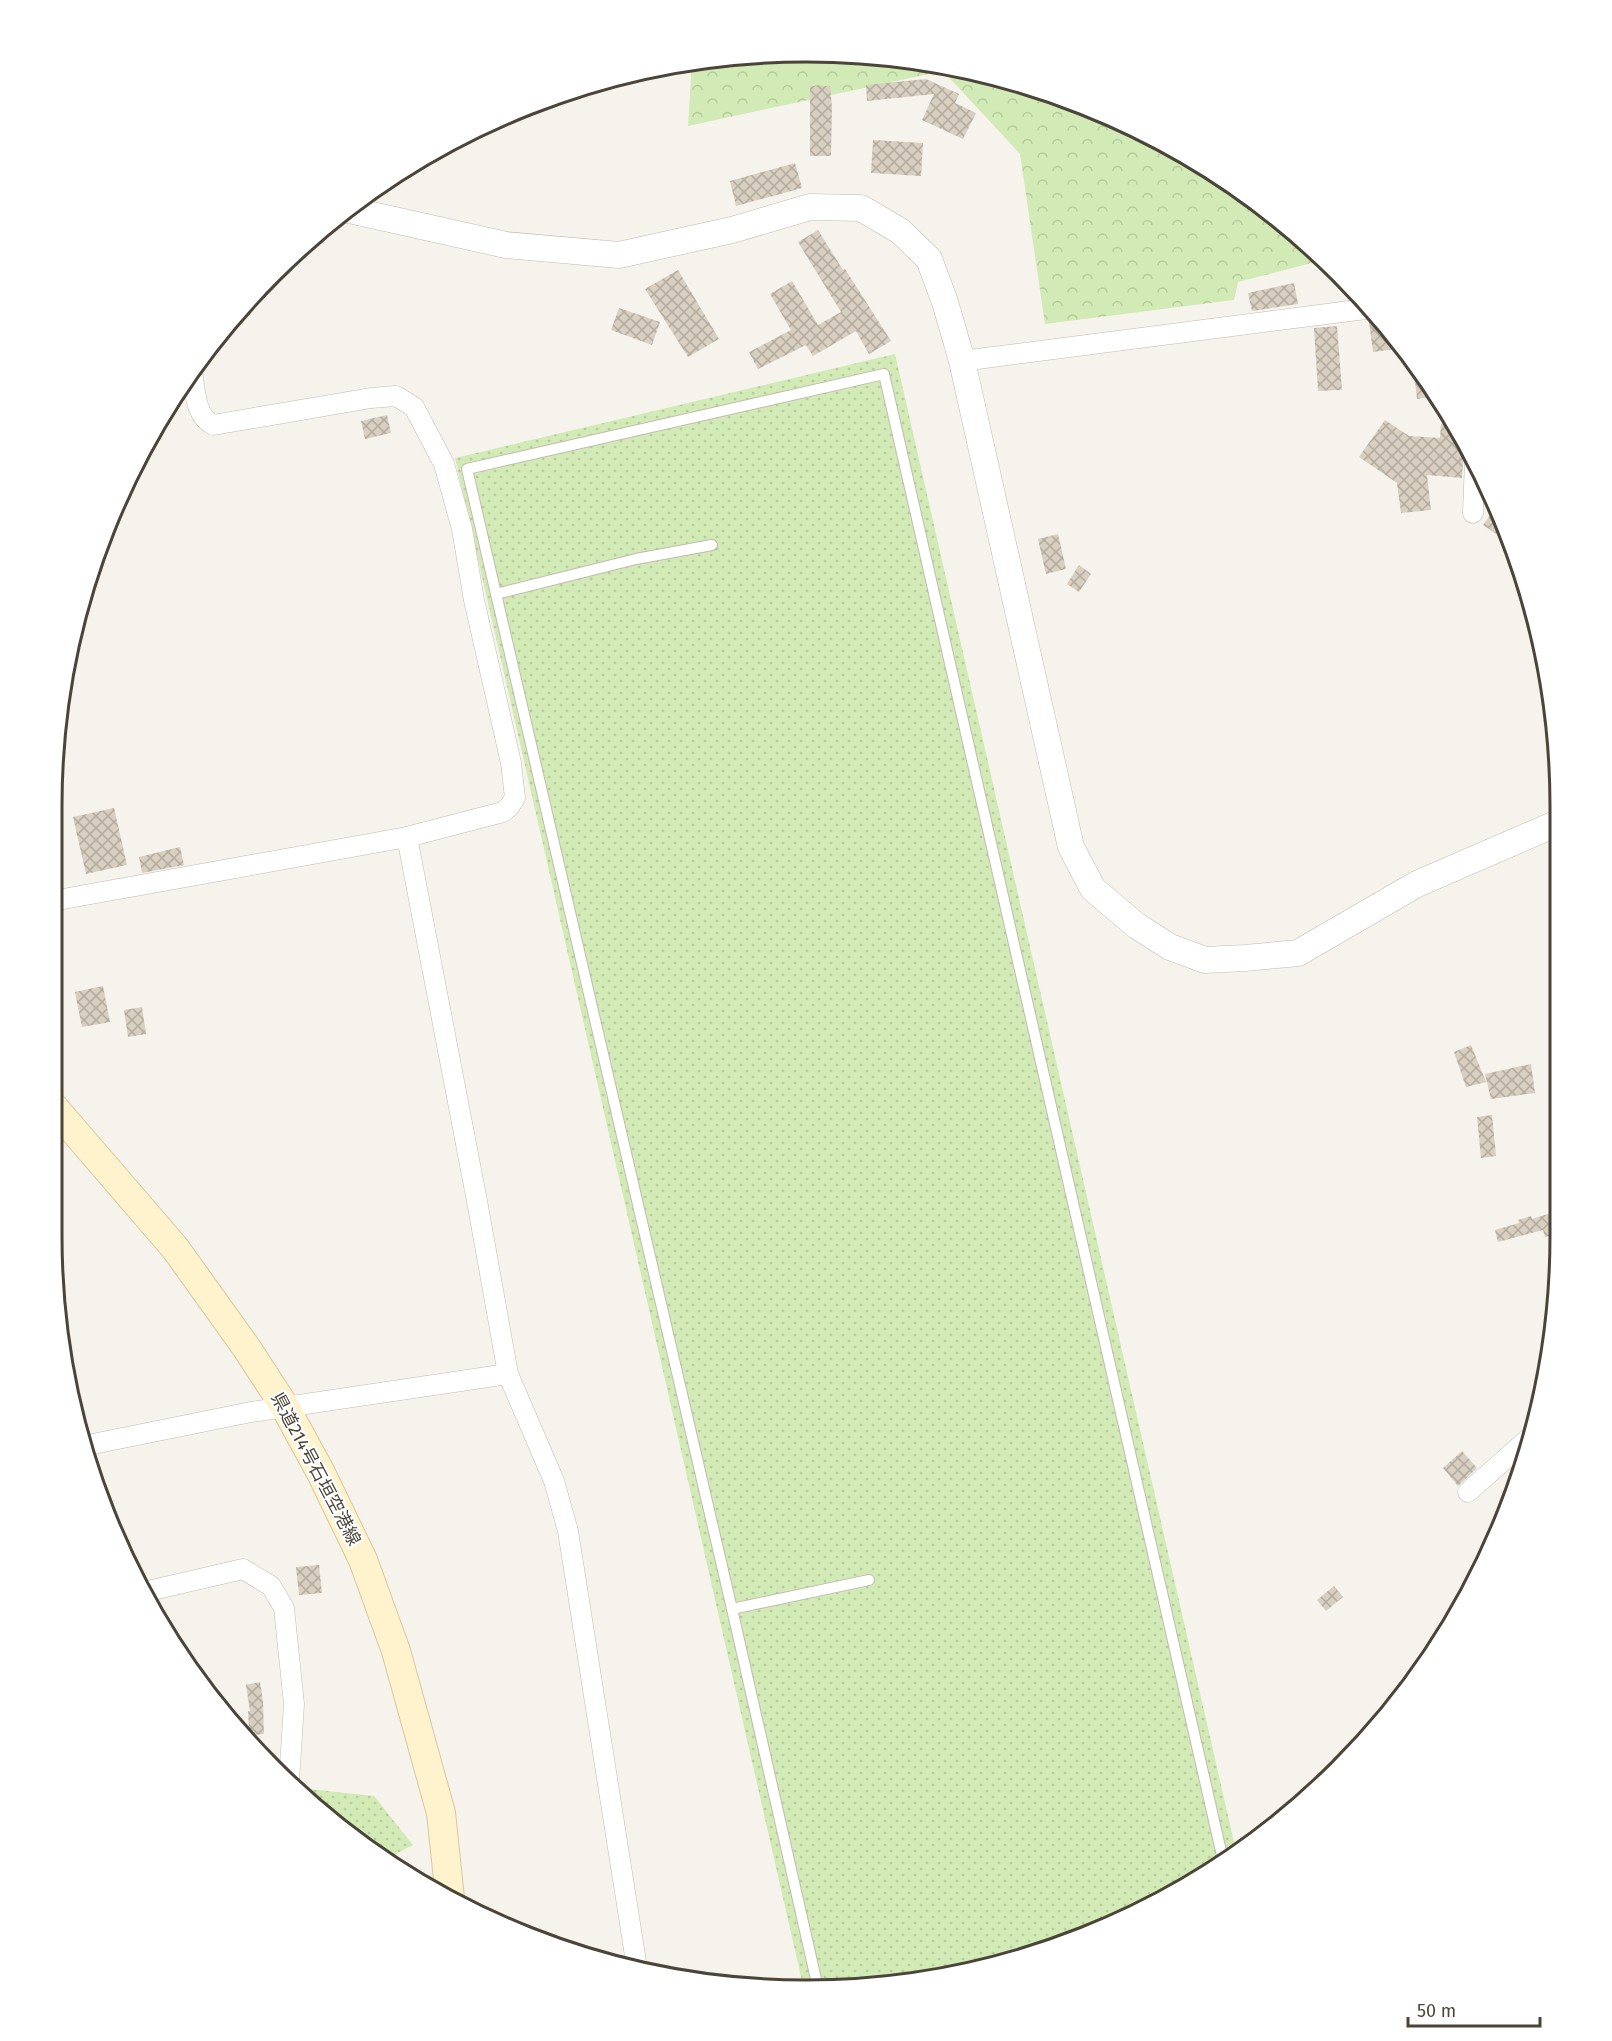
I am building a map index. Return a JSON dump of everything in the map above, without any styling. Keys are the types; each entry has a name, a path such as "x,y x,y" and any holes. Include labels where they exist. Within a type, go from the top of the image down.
{"main road":[{"name":"県道214号石垣空港線","path":"62,1117 175,1248 246,1347 285,1407 321,1473 363,1560 396,1651 441,1813 449,1888"}],"street":[{"path":"357,212 506,245 620,255 732,230 810,207 861,208 900,231 929,259 945,302 962,361 1071,847 1093,889 1137,926 1170,947 1205,960 1298,953 1417,884 1550,826"},
{"path":"962,361 1361,310"},
{"path":"62,900 407,837 503,812 515,798 511,763 474,600 462,529 444,464 414,407 396,396 371,398 213,425 206,421 200,413 194,382"},
{"path":"1473,513 1474,478"},
{"path":"407,837 508,1374 554,1481 568,1531 637,1959"},
{"path":"92,1444 251,1412 508,1374"},
{"path":"1468,1492 1519,1448"},
{"path":"152,1590 243,1569 271,1586 284,1608 294,1704 290,1770"}],"lane":[{"path":"816,1980 467,469 884,374 1221,1853"},
{"path":"496,594 636,559 712,545"},
{"path":"732,1609 869,1580"}],"green space":[{"path":"806,62 855,63 933,73 688,126 691,71 757,63"},
{"path":"947,75 999,87 1045,101 1135,138 1220,187 1259,215 1314,262 1238,282 1234,300 1045,324 1020,154"},
{"path":"895,354 1234,1844 1178,1880 1091,1923 999,1954 951,1965 855,1978 802,1980 455,458"},
{"path":"309,1789 374,1796 413,1845 394,1855 353,1826"}],"building":[{"path":"926,79 959,94 955,103 976,113 963,139 922,120 934,94 867,101 866,85"},
{"path":"810,86 830,86 831,156 810,156"},
{"path":"873,140 923,143 921,176 871,173"},
{"path":"795,163 802,188 736,206 730,181"},
{"path":"818,230 891,341 869,354 856,331 813,356 806,345 758,369 749,352 791,330 770,294 792,281 818,325 841,312 798,242"},
{"path":"678,270 719,339 688,357 645,289"},
{"path":"1294,283 1298,304 1252,311 1248,293"},
{"path":"619,308 660,322 652,345 611,330"},
{"path":"1369,322 1371,322 1394,349 1373,352"},
{"path":"1337,326 1342,390 1318,391 1314,328"},
{"path":"1415,378 1428,397 1417,399"},
{"path":"387,415 391,433 365,439 361,421"},
{"path":"1385,420 1409,436 1440,438 1441,424 1445,424 1464,458 1462,478 1427,475 1431,510 1401,513 1397,483 1359,457"},
{"path":"1491,514 1500,536 1483,525"},
{"path":"1058,534 1066,569 1046,574 1038,539"},
{"path":"1079,565 1091,574 1079,592 1067,584"},
{"path":"114,808 127,865 86,874 73,817"},
{"path":"180,847 184,865 142,873 139,857"},
{"path":"103,986 110,1022 82,1027 75,992"},
{"path":"142,1007 146,1034 128,1037 124,1010"},
{"path":"1471,1045 1486,1082 1466,1087 1454,1052"},
{"path":"1531,1064 1535,1093 1491,1099 1485,1074"},
{"path":"1492,1115 1496,1156 1481,1158 1477,1117"},
{"path":"1550,1213 1550,1235 1545,1237 1543,1230 1498,1242 1495,1230 1519,1223 1518,1220 1531,1216 1532,1219"},
{"path":"1462,1451 1477,1468 1458,1486 1443,1468"},
{"path":"319,1565 322,1593 299,1595 296,1567"},
{"path":"1334,1586 1343,1597 1326,1611 1317,1600"},
{"path":"260,1682 264,1734 255,1735 254,1731 249,1729 248,1711 250,1711 246,1685"}]}
